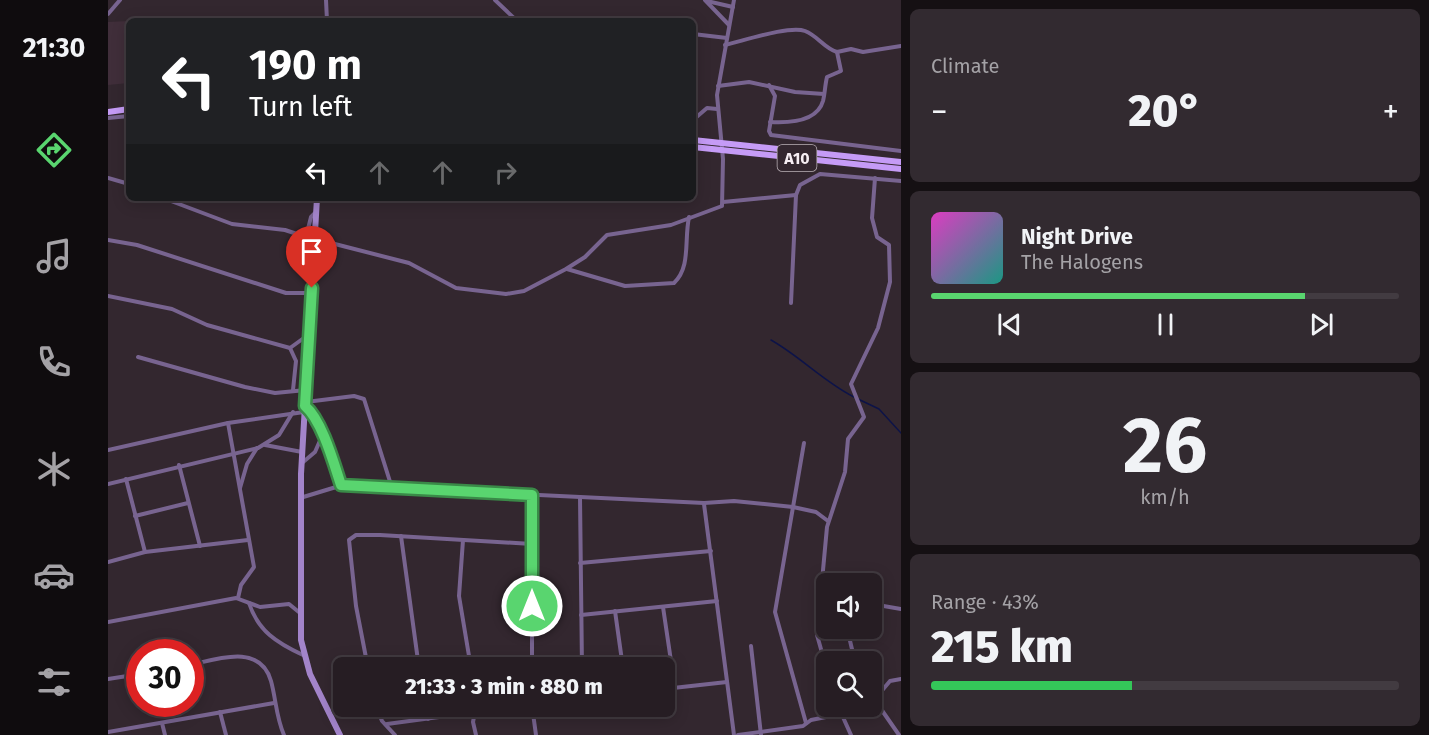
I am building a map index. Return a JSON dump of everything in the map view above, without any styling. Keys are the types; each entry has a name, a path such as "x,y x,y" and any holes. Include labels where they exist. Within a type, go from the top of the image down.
{"main road":[{"path":"108,110 126,107"},
{"name":"A10","path":"696,141 721,147 901,169"},
{"name":"A10","path":"696,147 721,147 901,162"}],"street":[{"path":"108,14 120,0"},
{"path":"326,0 327,18"},
{"path":"495,0 514,18"},
{"path":"706,0 733,7"},
{"path":"706,0 729,25"},
{"path":"315,234 331,243 409,263 456,288 495,294 524,291 566,269 585,258 607,235 671,225 720,207 723,202 717,109 718,86 734,0"},
{"path":"725,45 797,29 812,34 824,46 837,52 851,48 863,52 901,46"},
{"path":"696,34 727,38"},
{"path":"770,122 786,122 811,116 821,105 827,77 837,74 842,68 837,52"},
{"path":"718,86 749,82 795,92 824,94"},
{"path":"770,85 775,96 769,132 773,136 901,151"},
{"path":"696,117 707,108 717,109"},
{"path":"108,118 126,116"},
{"path":"792,303 796,195 800,185 820,174 901,181"},
{"path":"108,178 126,183"},
{"path":"823,573 828,521 845,472 848,440 864,417 851,384 876,333 890,282 889,245 877,237 872,218 875,178"},
{"path":"723,202 796,195"},
{"path":"171,201 232,224 285,230 306,237 311,217 316,213"},
{"path":"317,201 300,498 300,613 303,655 340,735"},
{"path":"566,269 625,286 674,283 682,275 686,260 684,238 689,218"},
{"path":"108,240 137,245 286,293 312,293"},
{"path":"108,296 172,309 207,325 290,348 296,361 293,390"},
{"path":"290,348 309,334"},
{"path":"138,357 245,387 275,393 306,390"},
{"path":"108,450 228,423 293,412 354,396 364,399 392,488"},
{"path":"305,407 311,411 323,435 341,485"},
{"path":"108,484 179,465 258,448 279,435 293,412"},
{"path":"228,423 238,491 254,570 242,585 238,598"},
{"path":"302,463 315,452 323,435"},
{"path":"804,443 775,599 775,620 806,723"},
{"path":"264,445 302,452"},
{"path":"238,491 247,464 258,448"},
{"path":"179,465 201,546"},
{"path":"126,479 145,552"},
{"path":"300,498 307,498 341,485 580,498 704,503 734,501 793,507 816,512 828,521"},
{"path":"532,495 532,657"},
{"path":"580,498 582,657"},
{"path":"135,516 189,503"},
{"path":"704,503 734,735"},
{"path":"366,657 356,606 349,540 356,535 532,544"},
{"path":"401,536 418,657"},
{"path":"108,562 145,552 248,540"},
{"path":"463,540 459,596 469,657"},
{"path":"580,563 711,551"},
{"path":"108,622 238,598 263,607 289,604 300,613"},
{"path":"582,615 717,601"},
{"path":"248,602 259,626 280,643 303,655"},
{"path":"882,606 901,609"},
{"path":"663,607 670,657"},
{"path":"615,611 621,657"},
{"path":"751,646 761,734"},
{"path":"204,662 236,656 249,657 270,677 274,703 284,735"},
{"path":"108,679 126,676"},
{"path":"882,689 890,681 901,678"},
{"path":"675,688 727,681"},
{"path":"108,732 116,733 274,703"},
{"path":"220,712 226,735"},
{"path":"882,712 899,735"},
{"path":"380,717 396,735"},
{"path":"387,724 439,717"},
{"path":"475,717 473,722 476,735"},
{"path":"534,717 536,735"},
{"path":"738,735 797,728 806,723 836,717"},
{"path":"842,717 851,735"},
{"path":"162,723 165,735"},
{"path":"333,735 336,727"}],"shaded area":[{"path":"126,21 126,83 108,85 108,22"}],"waterway":[{"path":"771,340 854,397"},
{"path":"858,399 879,409 901,433"}],"route":[{"path":"312,288 305,406 311,411 323,435 341,485 532,495 532,606"}]}
